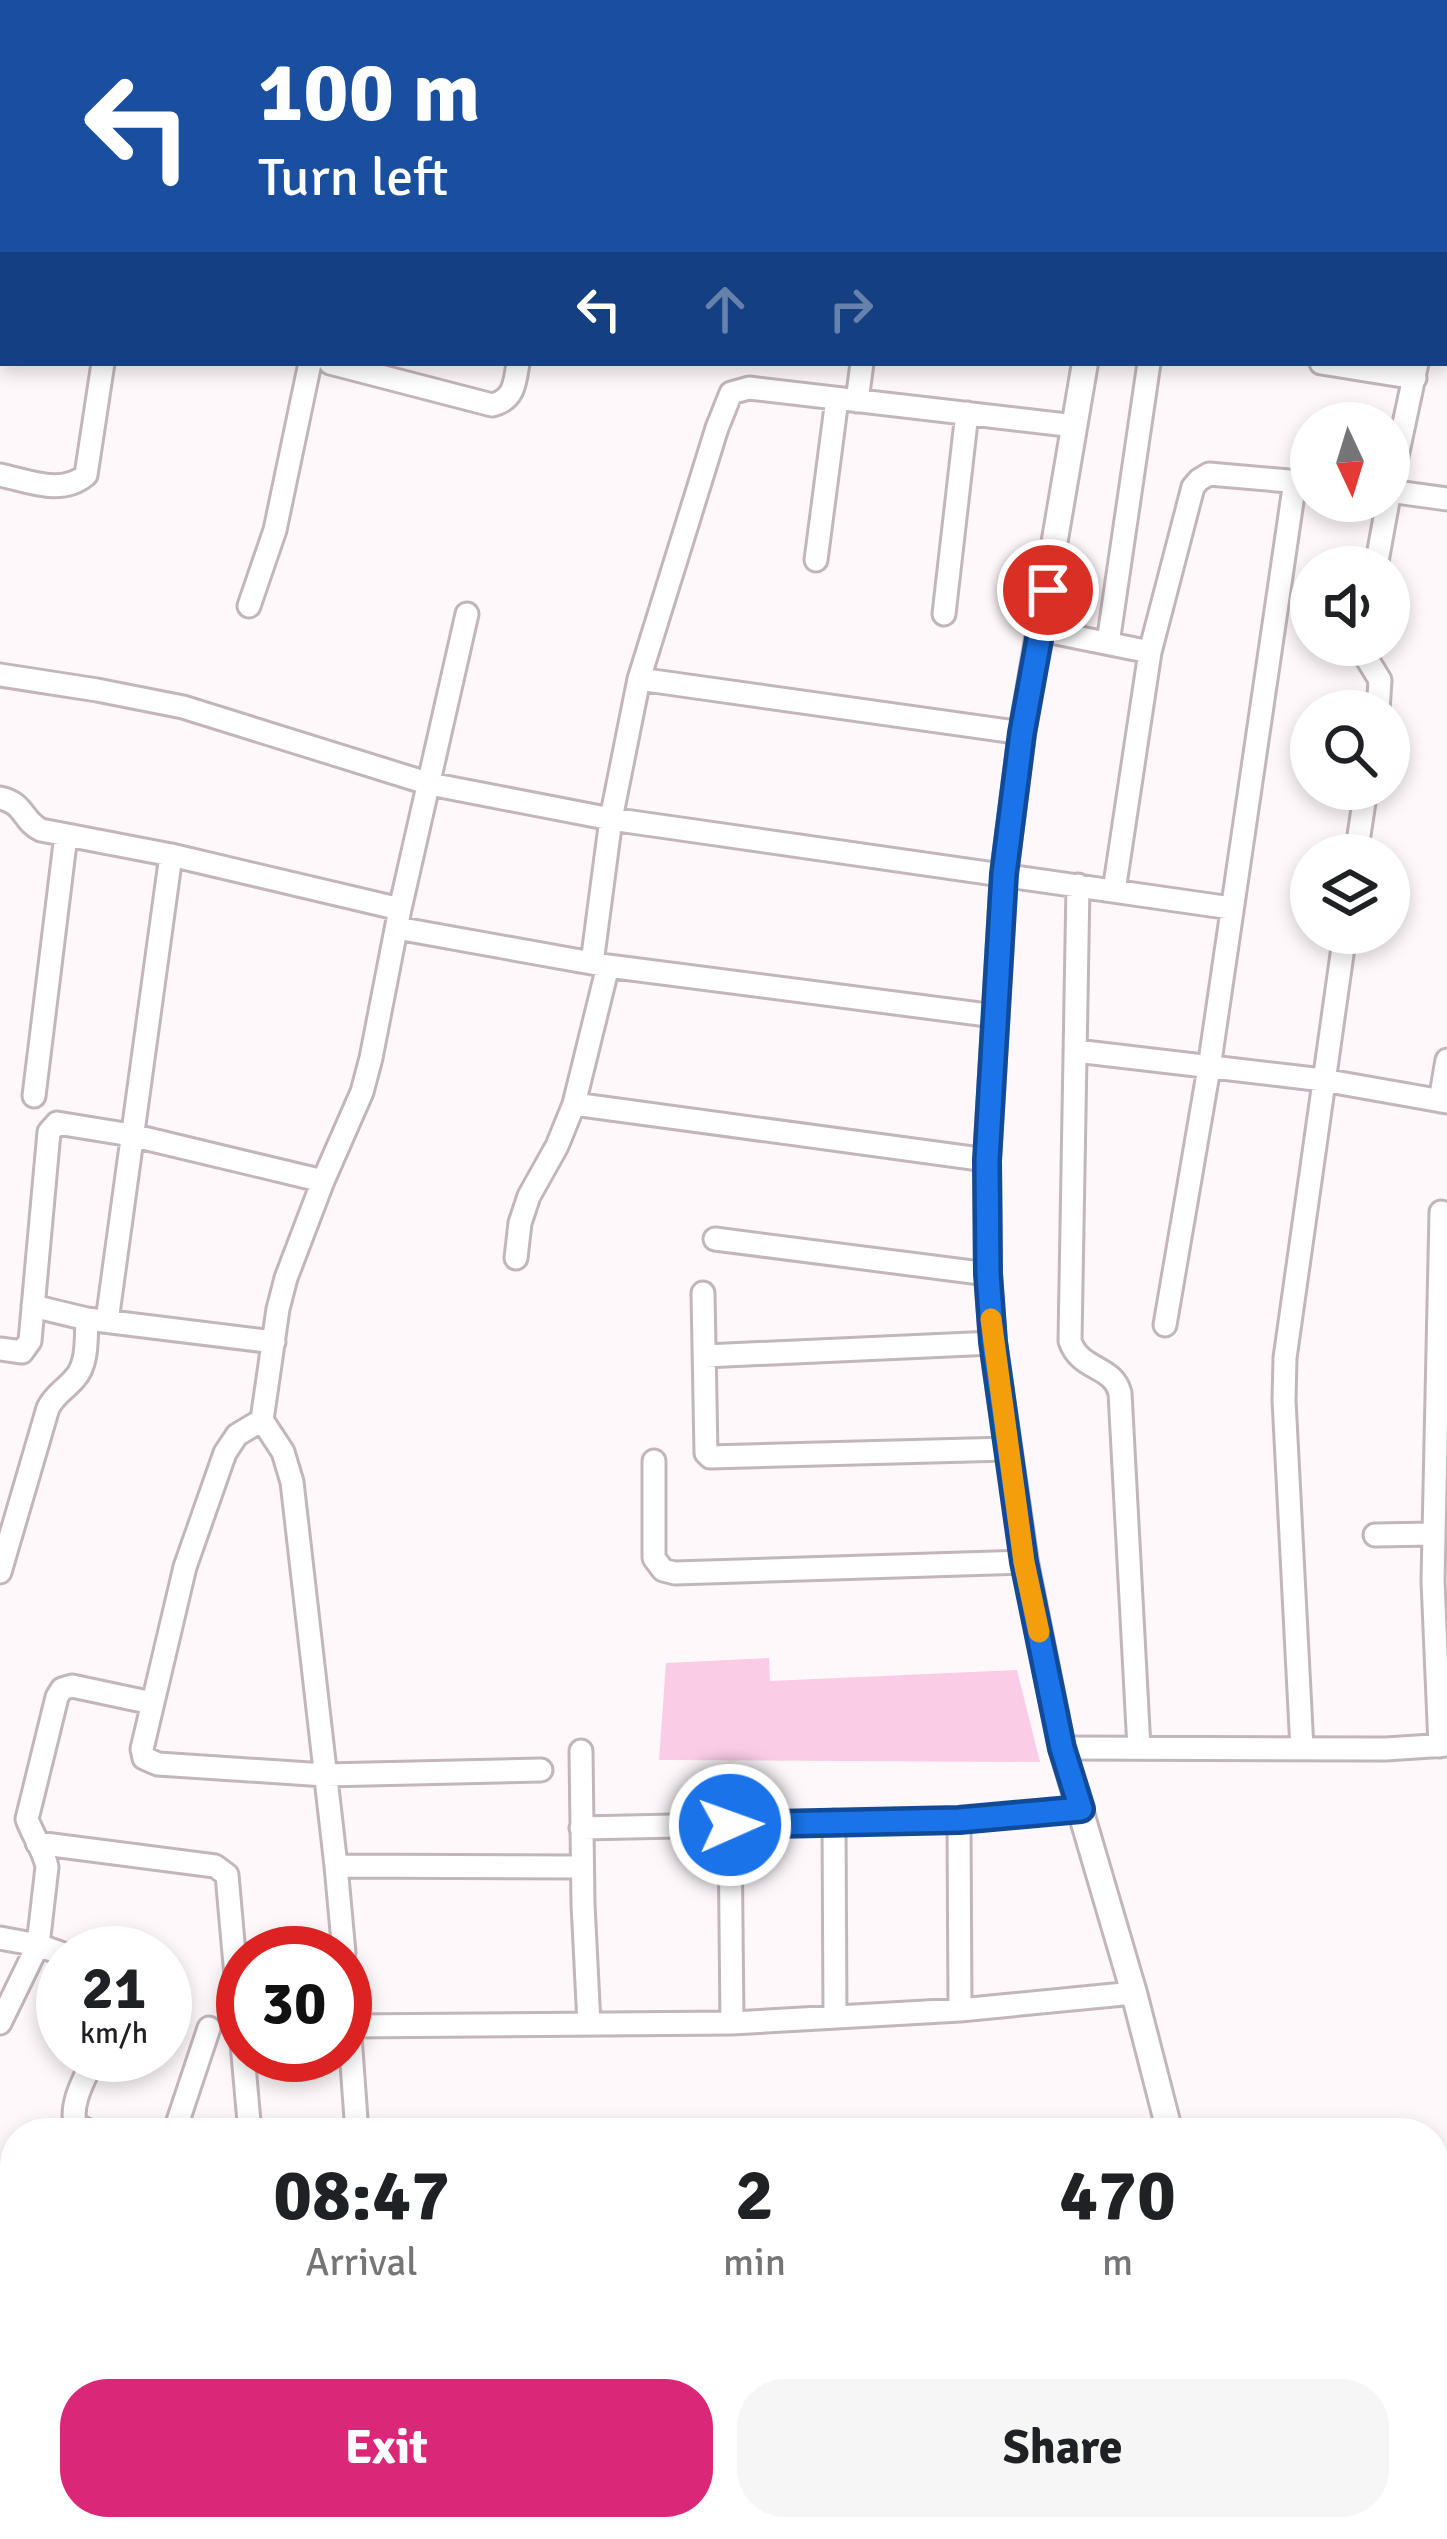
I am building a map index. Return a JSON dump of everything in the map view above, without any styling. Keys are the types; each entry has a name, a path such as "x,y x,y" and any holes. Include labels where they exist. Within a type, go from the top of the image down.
{"street":[{"path":"0,475 58,488 86,475 103,366"},
{"path":"249,606 275,530 309,366"},
{"path":"342,366 492,405 511,395 517,366"},
{"path":"816,560 847,400 861,366"},
{"path":"1084,366 1022,733 1004,874 987,1160 988,1274 1024,1562 1062,1748 1166,2118"},
{"path":"1108,643 1149,366"},
{"path":"1362,366 1416,370 1409,402"},
{"path":"516,1258 529,1196 574,1104 600,964 611,819 639,679 726,400 731,393 749,388 1075,426"},
{"path":"944,614 967,413"},
{"path":"1114,891 1150,652 1193,488 1209,474 1290,481"},
{"path":"1410,496 1447,499"},
{"path":"1165,1325 1296,522"},
{"path":"342,1926 292,1482 283,1452 262,1420 286,1278 362,1092 371,1058 467,614"},
{"path":"1041,630 1150,652"},
{"path":"0,675 183,707 430,784 611,819 1231,908"},
{"path":"639,679 1022,733"},
{"path":"0,798 15,802 36,828 171,855 398,918 600,964 995,1016"},
{"path":"34,1096 66,835"},
{"path":"0,1572 48,1408 58,1392 80,1374 97,1320 131,1136 171,855"},
{"path":"1078,884 1070,1341 1081,1360 1114,1378 1120,1394 1139,1748"},
{"path":"1302,1749 1285,1358 1342,954"},
{"path":"1076,1052 1323,1080 1444,1101 1447,1060"},
{"path":"574,1104 987,1160"},
{"path":"0,1349 22,1352 28,1347 52,1127 64,1122 323,1180"},
{"path":"1062,1748 1443,1746 1440,1581 1434,1534 1441,1213"},
{"path":"715,1239 988,1274"},
{"path":"703,1294 706,1453 710,1457 1008,1449"},
{"path":"33,1306 97,1320 274,1342"},
{"path":"704,1356 993,1342"},
{"path":"262,1420 237,1436 225,1453 185,1568 143,1758 325,1775 541,1770"},
{"path":"654,1462 654,1558 663,1570 675,1574 1024,1562"},
{"path":"1376,1535 1434,1534"},
{"path":"40,1926 47,1867 27,1820 57,1697 62,1689 80,1688 152,1703"},
{"path":"581,1751 590,2024"},
{"path":"581,1828 959,1820 1081,1809"},
{"path":"959,1820 960,2011"},
{"path":"834,1821 835,2018"},
{"path":"730,1825 732,2023"},
{"path":"37,1843 215,1866 227,1875 249,2118"},
{"path":"337,1866 582,1867"},
{"path":"0,1938 36,1945"},
{"path":"0,2023 36,1949"},
{"path":"372,2026 732,2023 960,2011 1134,1993"},
{"path":"179,2118 209,2028"},
{"path":"73,2118 84,2082"},
{"path":"354,2082 356,2118"}],"shaded area":[{"path":"769,1658 770,1681 1017,1670 1040,1762 659,1760 666,1663"}],"slow traffic":[{"path":"991,1319 1024,1562 1039,1632"}],"route":[{"path":"730,1825 959,1820 1081,1809 1062,1748 1024,1562 988,1274 987,1160 1004,874 1022,733 1048,590"}]}
